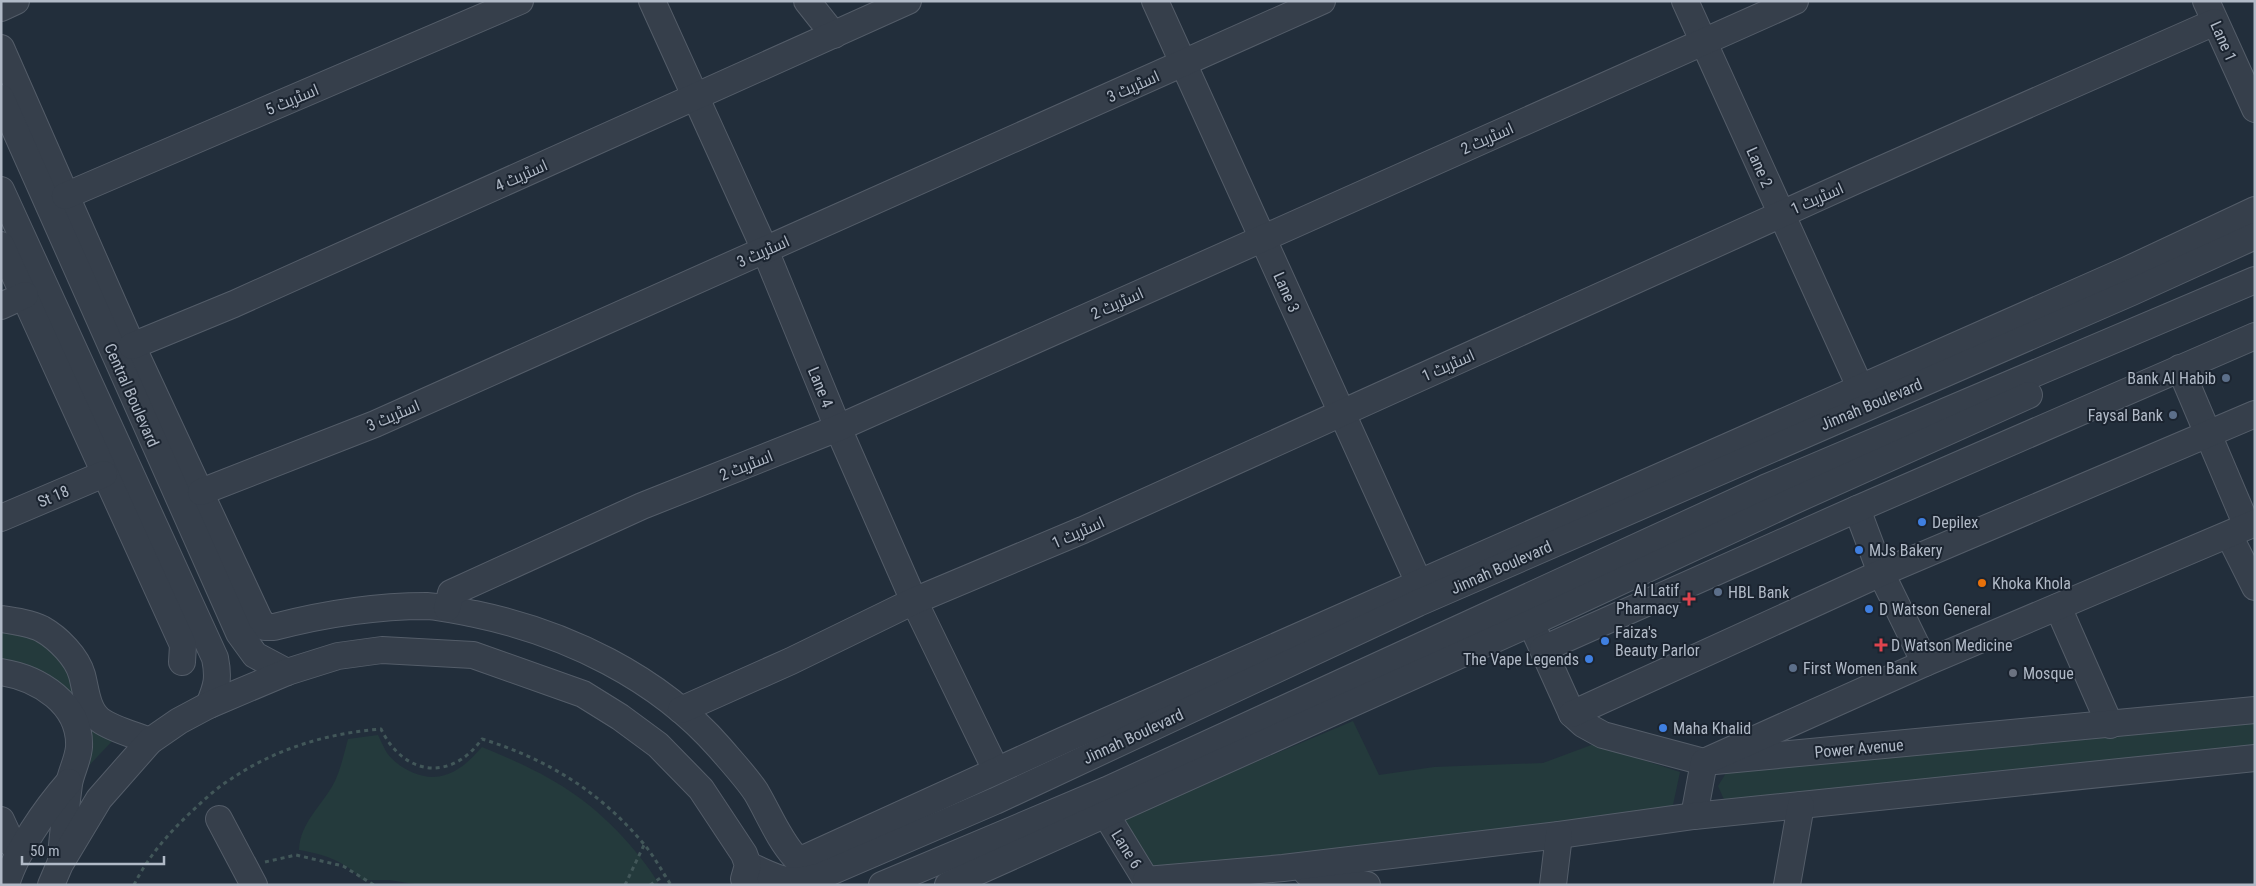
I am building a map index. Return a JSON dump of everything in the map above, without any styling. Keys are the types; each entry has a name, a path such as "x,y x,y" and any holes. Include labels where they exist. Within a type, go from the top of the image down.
{"street":[{"path":"1,8 16,1"},
{"name":"اسٹریٹ 5","path":"65,196 520,1"},
{"name":"Lane 4","path":"652,1 765,250 838,428 914,601 996,770"},
{"path":"807,1 834,35"},
{"name":"اسٹریٹ 4","path":"132,346 234,304 908,1"},
{"name":"Lane 3","path":"1155,1 1419,583"},
{"name":"اسٹریٹ 3","path":"201,492 375,424 1322,1"},
{"name":"Lane 2","path":"1685,1 1860,387"},
{"name":"اسٹریٹ 2","path":"447,608 451,593 642,506 838,428 1795,1"},
{"name":"Lane 1","path":"2211,12 2255,109"},
{"name":"اسٹریٹ 1","path":"681,710 791,661 914,601 1083,530 1782,214 2211,12"},
{"path":"1,48 65,196 90,276 132,346 259,619 265,626 274,627 326,614 428,606 447,608 527,626 600,657 638,678 681,710 719,747 755,791 785,846 795,857 805,858 996,770 2127,270 2255,210"},
{"name":"Central Boulevard","path":"1,98 90,276 156,447 239,633 255,655 287,672"},
{"name":"Central Boulevard","path":"1,190 7,240 115,467 215,658 218,673 216,687 209,705"},
{"name":"Jinnah Boulevard","path":"747,875 788,882 804,882 821,876 994,801 1418,603 2132,292 2255,236"},
{"path":"7,240 13,301 115,467 183,645 182,662"},
{"path":"882,885 1107,790 1764,488 2255,280"},
{"path":"958,883 1105,813 1531,623 1793,501 2255,294"},
{"path":"1543,649 2255,336"},
{"path":"2180,368 2209,434 2244,528 2255,587"},
{"path":"1572,714 1882,573 2255,414"},
{"name":"St 18","path":"1,518 156,447"},
{"path":"1858,509 1882,573 1925,663"},
{"path":"1694,816 1704,762 1925,663 2244,528"},
{"path":"2058,607 2110,725"},
{"path":"1,619 26,623 41,629 55,639 71,656 81,673 88,701 100,720 150,741"},
{"name":"Power Avenue","path":"1531,623 1572,714 1583,724 1603,736 1704,762 2255,710"},
{"path":"56,875 99,799 150,741 179,721 209,705 287,672 338,656 382,650 474,655 583,694 620,717 658,745 701,789 732,832 747,875"},
{"path":"583,694 600,657"},
{"path":"1,672 38,683 55,695 64,704 75,725 78,736 77,758 69,781 56,875"},
{"path":"1146,882 1283,868 1559,835 1694,816 2255,758"},
{"path":"6,885 20,852 69,781"},
{"path":"1787,885 1801,805"},
{"name":"Lane 6","path":"1105,813 1146,882"},
{"path":"219,819 250,877"},
{"path":"1,820 12,844 20,852"},
{"path":"1553,885 1559,835"},
{"path":"1283,868 1367,885"}],"path":[{"path":"134,885 140,872 173,829 231,779 257,764 307,743 331,736 381,729 389,745 400,757 414,764 429,768 447,766 462,760 473,751 482,739 517,750 564,774 607,805 644,844 671,885"},
{"path":"625,885 644,844"},
{"path":"250,877 251,865 296,854 343,866 374,885"},
{"path":"650,885 665,875"}],"green space":[{"path":"1,628 25,631 57,653 116,737 80,775 88,742 1,665"},
{"path":"2255,717 2255,753 1726,804 1718,786 1726,773 1735,770"},
{"path":"1353,721 1379,775 1434,767 1543,763 1594,744 1680,772 1673,805 1659,814 1150,871 1120,819"},
{"path":"378,735 387,753 398,764 413,773 429,777 445,775 456,770 482,747 544,776 580,798 614,827 642,859 659,885 420,885 389,880 362,880 355,873 333,859 299,850 303,831 335,781 348,739"}],"place":[{"name":"Bank Al Habib","path":"2226,378"},
{"name":"Faysal Bank","path":"2173,415"},
{"name":"Depilex","path":"1922,522"},
{"name":"MJs Bakery","path":"1859,550"},
{"name":"Khoka Khola","path":"1982,583"},
{"name":"HBL Bank","path":"1718,592"},
{"name":"Al Latif Pharmacy","path":"1689,599"},
{"name":"D Watson General","path":"1869,609"},
{"name":"Faiza's Beauty Parlor","path":"1605,641"},
{"name":"D Watson Medicine","path":"1881,645"},
{"name":"The Vape Legends","path":"1589,659"},
{"name":"First Women Bank","path":"1793,668"},
{"name":"Mosque","path":"2013,673"},
{"name":"Maha Khalid","path":"1663,728"}]}
